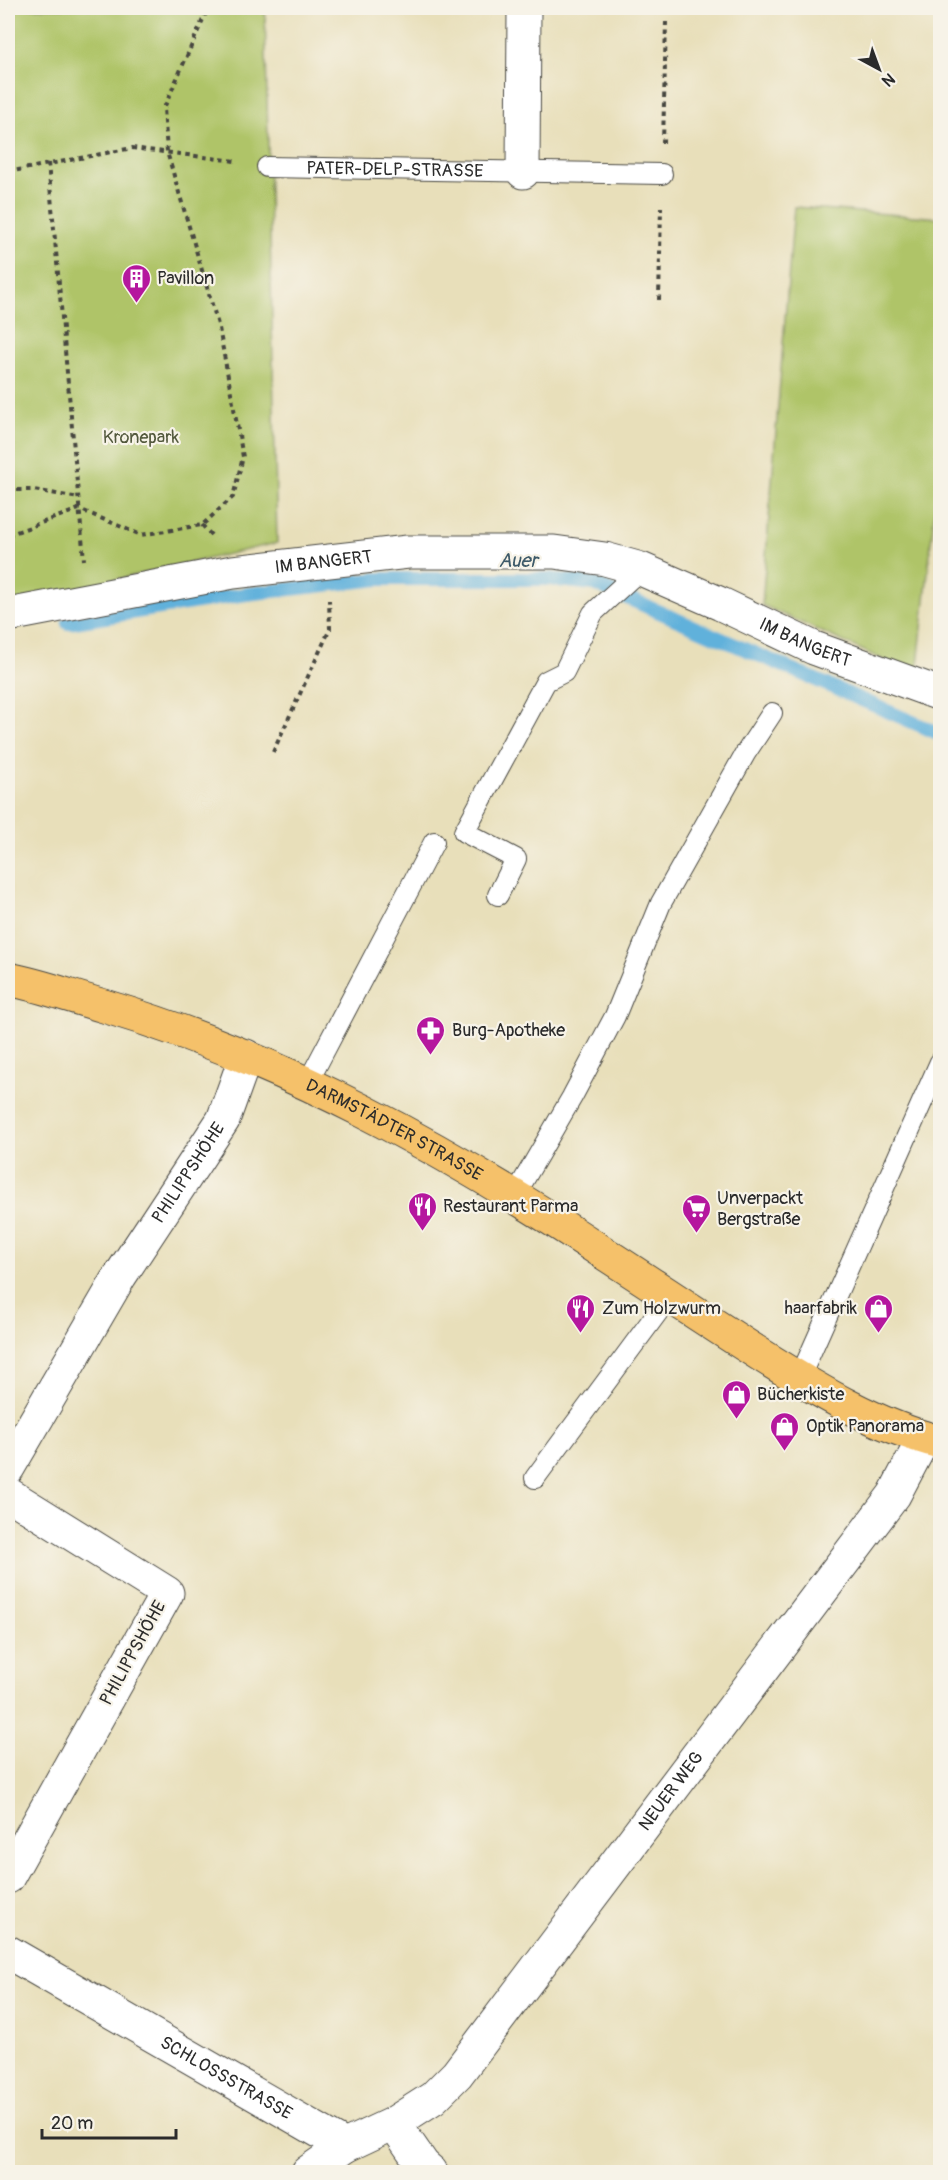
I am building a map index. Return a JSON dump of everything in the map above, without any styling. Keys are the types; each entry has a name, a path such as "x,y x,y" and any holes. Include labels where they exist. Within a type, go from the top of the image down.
{"main road":[{"name":"DARMSTÄDTER STRASSE","path":"8,979 136,1015 308,1082 402,1130 514,1197 799,1378 862,1412 932,1440"}],"street":[{"path":"523,172 524,8"},
{"name":"IM BANGERT","path":"8,615 233,572 408,552 554,552 605,559 622,586 814,648 940,694"},
{"name":"PHILIPPSHÖHE","path":"8,1468 120,1276 223,1120 246,1056"},
{"name":"NEUER WEG","path":"394,2123 433,2098 457,2074 894,1495 932,1440"},
{"name":"PHILIPPSHÖHE","path":"8,1494 167,1593 8,1877"},
{"name":"SCHLOSSSTRASSE","path":"8,1952 345,2146"},
{"path":"308,2172 345,2146 394,2123 423,2165 431,2172"}],"lane":[{"name":"PATER-DELP-STRASSE","path":"267,167 662,174"},
{"path":"498,895 516,859 464,832 546,681 564,672 593,613 622,586"},
{"path":"514,1197 572,1097 615,1016 661,903 745,754 772,713"},
{"path":"308,1082 434,843"},
{"path":"799,1378 940,1062"},
{"path":"535,1478 669,1297"}],"path":[{"path":"8,535 79,509 141,535 202,525 233,498 243,457 219,328 167,152 164,108 208,8"},
{"path":"8,172 132,148 267,167"},
{"path":"48,163 79,509 90,598"},
{"path":"8,490 34,490 79,498"},
{"path":"273,752 330,629 330,606"}],"green space":[{"name":"Kronepark","path":"8,8 265,8 277,543 8,604"},
{"path":"794,207 940,218 940,459 917,675 762,605"}],"waterway":[{"name":"Auer","path":"68,623 246,594 378,579 549,579 595,584 940,734"}],"place":[{"name":"Pavillon","path":"136,304"},
{"name":"Burg-Apotheke","path":"431,1056"},
{"name":"Restaurant Parma","path":"422,1232"},
{"name":"Unverpackt Bergstraße","path":"696,1234"},
{"name":"Zum Holzwurm","path":"581,1334"},
{"name":"haarfabrik","path":"878,1334"},
{"name":"Bücherkiste","path":"736,1420"},
{"name":"Optik Panorama","path":"785,1452"}]}
